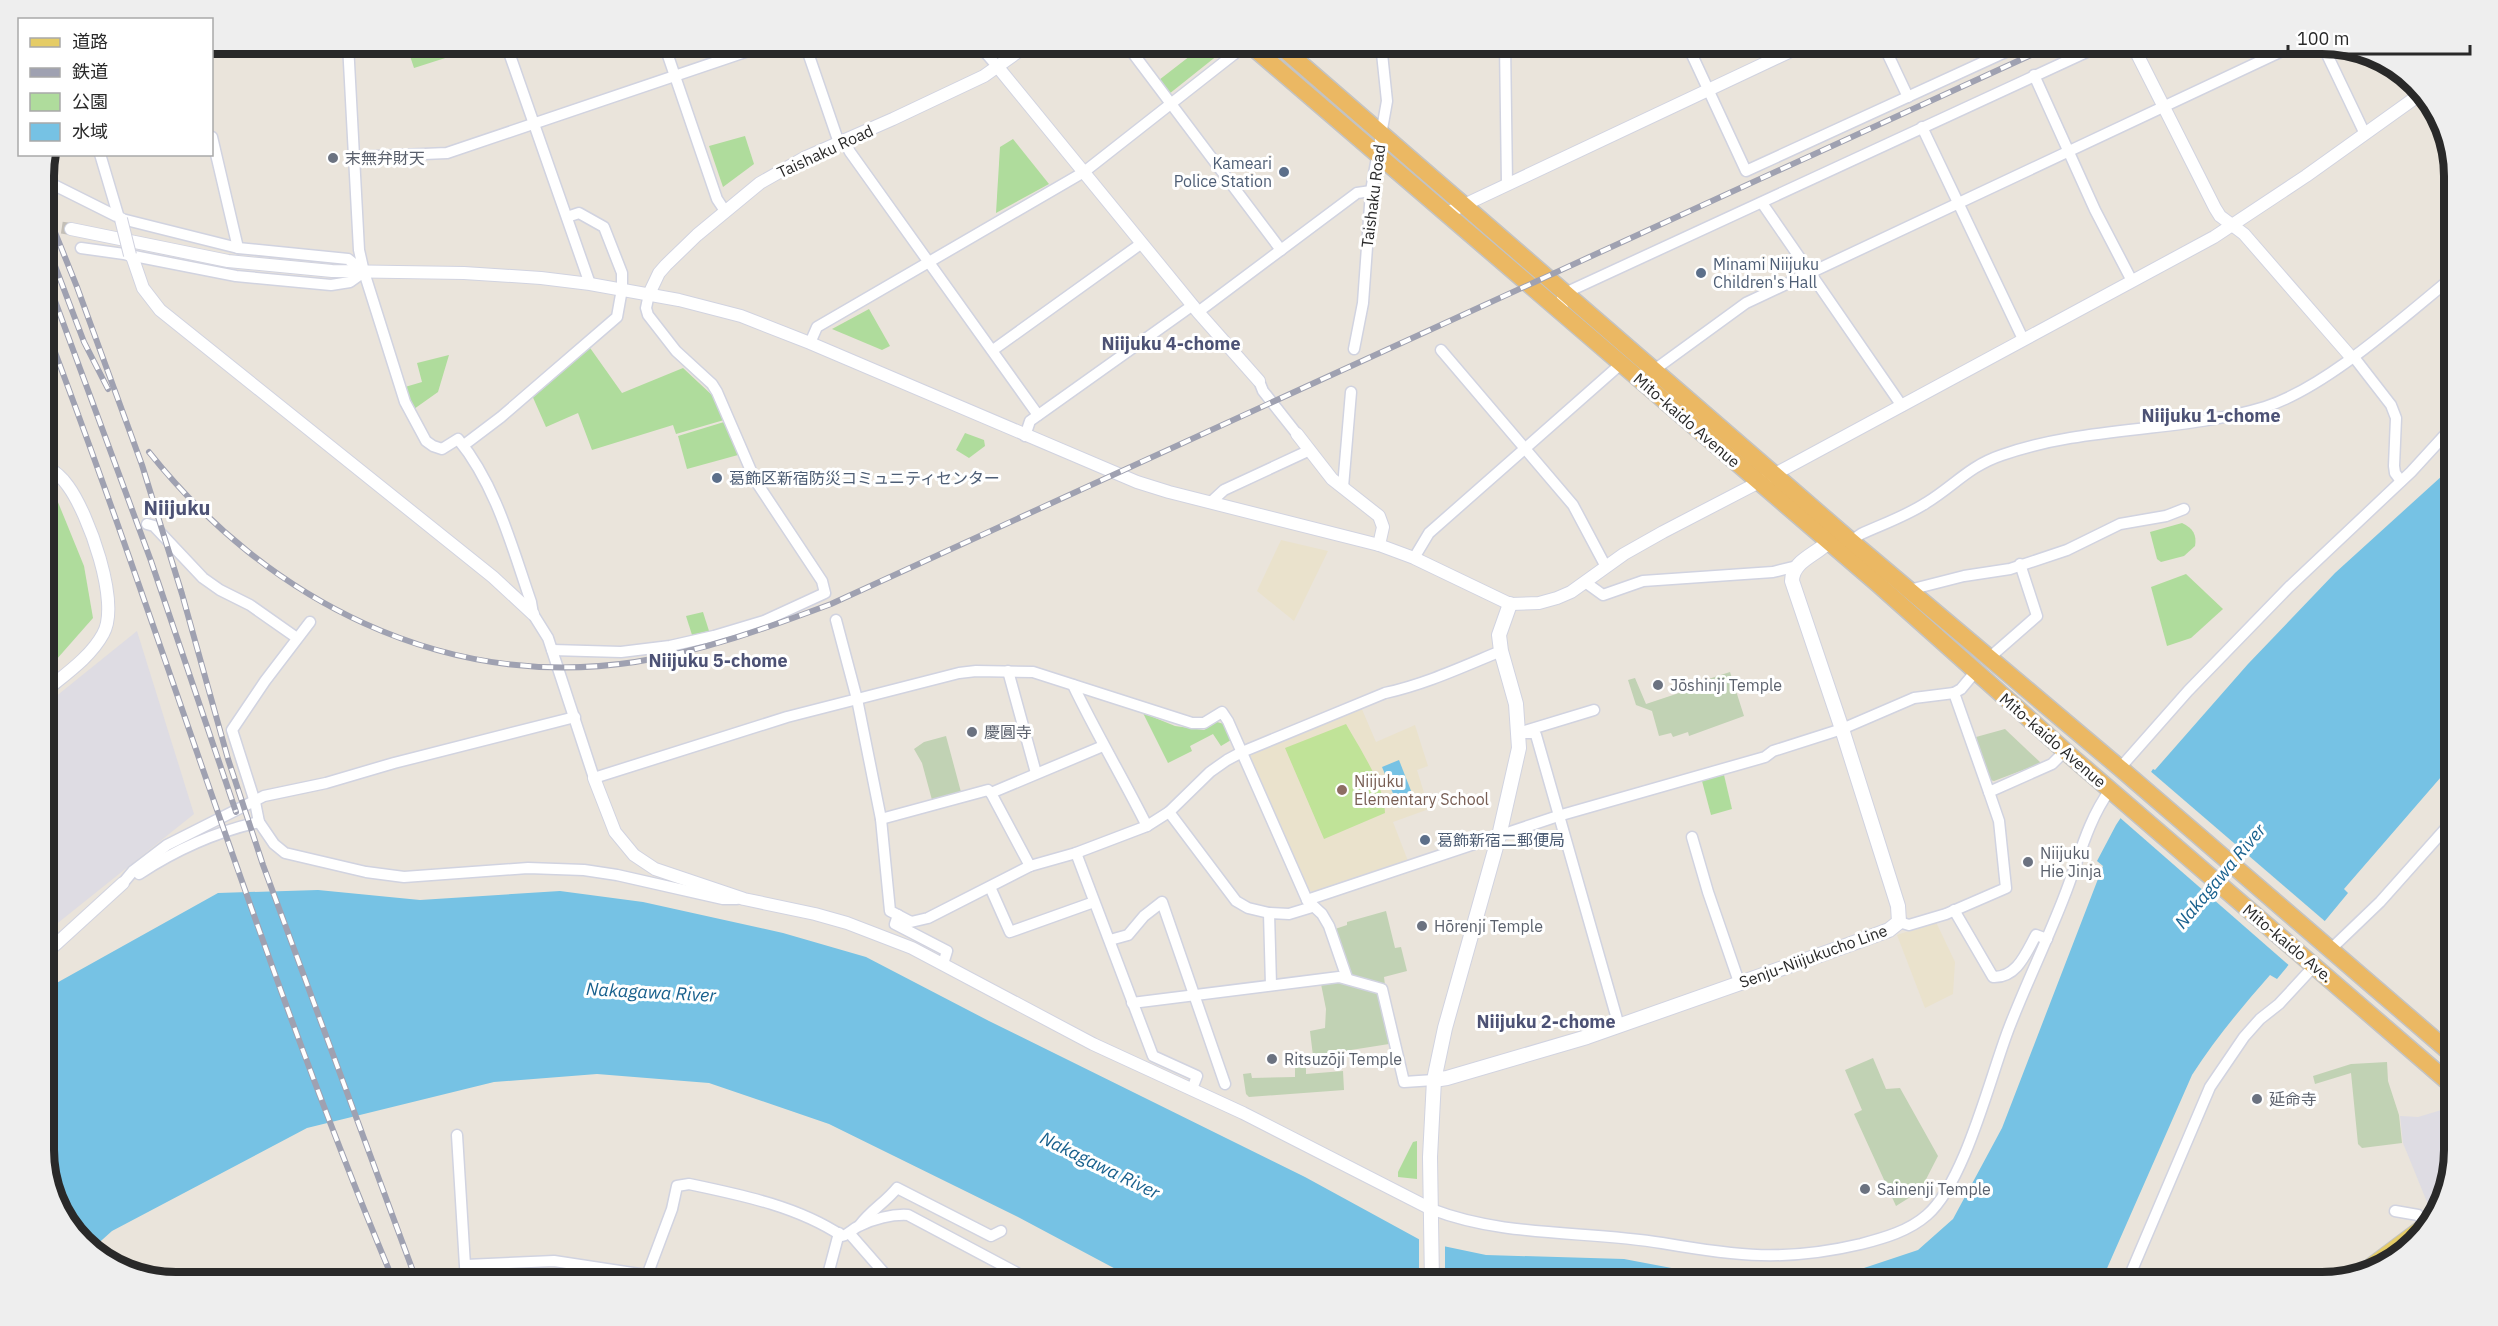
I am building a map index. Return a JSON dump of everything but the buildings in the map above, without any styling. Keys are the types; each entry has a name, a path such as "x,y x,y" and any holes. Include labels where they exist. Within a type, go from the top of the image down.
{"highway":[{"name":"Mito-kaido Avenue","path":"1260,54 1622,363 2116,795"},
{"name":"Mito-kaido Avenue","path":"1290,54 1851,541 2134,780"},
{"name":"Mito-kaido Ave.","path":"2134,780 2444,1047"},
{"name":"Mito-kaido Ave.","path":"2116,795 2444,1078"}],"main road":[{"path":"1797,566 1828,542"},
{"name":"Senju-Niijukucho Line","path":"1434,1080 1555,1047 1619,1026 1889,930 1899,921 1898,906 1792,581 1792,572 1797,566"},
{"path":"1432,1272 1431,1128 1434,1080 1445,1028 1499,836 1517,762 1519,733 1516,704 1501,651 1499,635 1510,604"},
{"path":"2387,1253 2408,1237"}],"street":[{"path":"349,54 359,250 405,402 426,441 442,449 458,439 482,474 500,511 533,614"},
{"path":"510,54 590,284"},
{"path":"667,54 717,199 725,211"},
{"path":"354,157 447,153 740,54"},
{"path":"809,54 842,142 1038,415"},
{"path":"987,54 1258,381 1263,391 1332,479 1379,516 1383,527 1379,545"},
{"name":"Taishaku Road","path":"649,294 666,265 725,211 777,172 954,91 984,76 1014,54"},
{"path":"1134,54 1281,250"},
{"path":"810,344 817,327 1084,172 1235,54"},
{"name":"Taishaku Road","path":"1354,349 1363,303 1371,191 1387,101 1383,54"},
{"path":"1505,54 1507,184"},
{"path":"1692,54 1746,171 1999,54"},
{"path":"1447,213 1784,54"},
{"path":"1888,54 1908,97"},
{"path":"1563,312 1562,297 1565,293 2081,54"},
{"path":"2137,54 2215,208 2244,234 2352,356 2391,405 2396,418 2394,466 2395,473 2401,481"},
{"path":"1654,370 1746,303 2275,54"},
{"path":"2327,54 2366,134"},
{"path":"2034,75 2096,210 2132,281"},
{"path":"71,229 228,261 364,272 496,274 590,284 649,294 741,316 1137,482 1379,545 1414,558 1510,604 1539,603 1571,592 1639,545 1902,406 2232,225 2416,98"},
{"path":"1922,127 2023,339"},
{"path":"213,141 238,248"},
{"path":"101,156 143,288 160,310 493,577 533,614 545,632 552,650 610,823 621,841 634,855 665,873 744,899 847,923 912,948 1102,1048 1192,1089 1431,1214 1515,1230 1627,1237 1720,1253 1764,1257 1818,1252 1873,1241 1913,1225 1926,1215 1948,1188 2095,814 2116,795"},
{"path":"54,185 121,219 238,248 348,259 364,272"},
{"path":"1025,436 1030,421 1038,415 1281,250 1358,193 1371,191"},
{"path":"1762,203 1902,406"},
{"path":"464,445 501,417 617,317 622,289 622,273 604,227 579,213 567,217"},
{"path":"993,350 1142,243"},
{"path":"81,248 236,276 331,285 350,282 364,272"},
{"path":"1851,541 1928,502 1968,471 2003,454 2048,442 2226,416 2290,397 2352,356 2444,284"},
{"path":"552,650 621,652 670,646 764,621 825,593 822,581 755,480 712,384 676,351 648,315 646,308 649,294"},
{"path":"1441,350 1573,505 1606,567"},
{"path":"1414,558 1429,533 1622,363"},
{"path":"1343,487 1350,392"},
{"path":"2120,768 2188,691 2281,595 2401,481 2444,436"},
{"path":"1211,502 1224,490 1310,450"},
{"path":"54,470 69,486 86,520 108,588 110,611 104,633 91,651 54,683"},
{"path":"1909,590 1964,576 2006,570 2067,550 2120,524 2166,516 2184,509"},
{"path":"147,524 154,526 203,579 250,605 297,638"},
{"path":"1989,658 2037,616 2020,564"},
{"path":"1586,582 1603,595 1643,581 1773,572 1797,566"},
{"path":"836,620 857,699 881,819 890,911 911,922 928,918 1030,866 1076,853 1148,826 1169,812 1210,772 1242,752 1384,693 1409,688 1451,674 1501,651"},
{"path":"310,622 232,730 259,822 274,844 285,853 381,875 418,877 528,868 584,870 723,898 744,899"},
{"path":"1008,671 1036,773"},
{"path":"1169,812 1236,901 1248,908 1269,913 1289,914 1309,904 1558,816 1765,757 1773,751 1842,729 1914,698 1954,693 1961,689 1976,671"},
{"path":"594,777 718,738 959,673 1033,672 1192,723 1204,723 1222,712 1309,904 1322,914 1329,926 1347,978"},
{"path":"1073,685 1103,746 1148,826"},
{"path":"1899,921 1909,925 1954,910 2006,888 1999,821 1954,693"},
{"path":"1519,733 1594,710"},
{"path":"54,946 123,883 170,854 215,819 264,796 326,783 394,763 543,727 575,717"},
{"path":"1519,733 1536,735 1619,1026"},
{"path":"881,819 984,791 991,793 1103,746"},
{"path":"1989,792 2052,765 2065,751"},
{"path":"991,793 1030,866"},
{"path":"187,840 259,822"},
{"path":"2326,944 2380,903 2444,830"},
{"path":"1692,837 1739,982"},
{"path":"1076,853 1110,940 1110,948 1153,1056 1197,1076 1192,1089"},
{"path":"990,887 1010,932 1094,902"},
{"path":"1110,940 1128,935 1144,916 1162,902 1226,1084"},
{"path":"1954,910 1993,977 2004,978 2017,968 2036,935 2047,939"},
{"path":"1269,913 1271,985"},
{"path":"898,915 895,924 947,951 943,964"},
{"path":"2131,1272 2210,1087 2244,1037 2260,1019 2279,1004 2310,961"},
{"path":"1132,1003 1271,985 1347,978 1382,989 1404,1082 1434,1080"},
{"path":"457,1135 466,1272"},
{"path":"648,1272 672,1209 677,1186 681,1184 727,1192 816,1219 844,1234 883,1272"},
{"path":"860,1225 869,1213 884,1203 897,1188 991,1236 1001,1231"},
{"path":"2395,1211 2418,1215 2422,1219"},
{"path":"830,1272 844,1234 860,1225 897,1215 908,1215 1013,1272"},
{"path":"466,1265 554,1261 617,1272"}],"shaded area":[{"path":"1281,540 1328,551 1294,621 1257,591"},
{"path":"137,631 194,814 54,926 54,698"},
{"name":"Niijuku Elementary School","path":"1361,707 1376,742 1415,725 1428,766 1417,770 1429,809 1393,822 1408,861 1314,892 1308,890 1248,758 1250,753"},
{"path":"1936,922 1955,962 1953,994 1925,1008 1897,935"},
{"path":"2444,1109 2443,1166 2435,1197 2429,1207 2403,1143 2400,1116 2418,1117"},
{"path":"553,1266 589,1272 471,1272 471,1270"}],"green space":[{"path":"409,54 458,54 414,68"},
{"path":"1189,54 1219,54 1169,94 1159,80 1190,56"},
{"path":"745,136 754,164 723,187 709,146"},
{"path":"1013,139 1049,184 996,213 1000,147"},
{"path":"869,309 890,346 882,350 832,329"},
{"path":"588,345 622,393 683,368 714,397 724,420 676,434 673,425 592,450 578,413 546,427 531,393"},
{"path":"449,355 438,392 414,409 407,397 405,387 422,382 417,363"},
{"path":"724,422 738,455 687,469 678,436"},
{"path":"965,433 984,440 985,446 969,458 956,450"},
{"path":"54,492 84,566 93,618 54,662"},
{"path":"2182,523 2193,532 2195,546 2184,556 2161,562 2157,559 2150,532"},
{"path":"2186,574 2223,609 2191,638 2167,646 2151,587"},
{"path":"703,612 709,631 692,635 686,616"},
{"path":"1730,672 1744,716 1689,736 1688,732 1673,737 1671,733 1659,736 1652,711 1636,705 1628,680 1635,678 1646,704 1691,689 1690,685"},
{"path":"1143,713 1175,726 1204,730 1217,722 1224,724 1231,740 1221,746 1213,734 1190,746 1192,751 1168,763"},
{"path":"1346,724 1376,779 1384,802 1385,813 1324,839 1285,748"},
{"path":"2005,729 2041,763 1994,781 1990,780 1976,737"},
{"path":"946,736 961,792 932,800 922,763 914,749 924,742"},
{"path":"1724,775 1732,809 1711,815 1702,781"},
{"path":"1386,911 1395,948 1401,947 1407,971 1384,977 1385,985 1350,974 1335,929 1347,925 1347,922"},
{"path":"1334,982 1372,990 1380,994 1389,1044 1313,1056 1310,1031 1325,1028 1326,1009 1321,984"},
{"path":"1873,1058 1886,1089 1900,1088 1938,1156 1920,1191 1896,1206 1854,1114 1862,1110 1845,1070"},
{"path":"2387,1062 2388,1081 2399,1115 2402,1143 2362,1148 2358,1144 2351,1073 2315,1084 2313,1076 2351,1064"},
{"path":"1295,1066 1306,1066 1306,1074 1343,1071 1344,1090 1249,1097 1246,1094 1243,1074 1251,1073 1252,1078 1295,1077"},
{"path":"1417,1141 1417,1179 1398,1177 1398,1172 1413,1142"}],"water":[{"name":"Nakagawa River","path":"2444,474 2444,774 2344,889 2348,893 2277,979 2270,975 2229,1024 2192,1075 2105,1272 1847,1272 1918,1250 1953,1219 2002,1128 2103,866 2097,861 2116,825 2153,769 2155,770 2248,664 2335,573"},
{"path":"1399,760 1415,801 1399,808 1382,767"},
{"name":"Nakagawa River","path":"318,890 420,900 560,891 643,902 783,933 866,957 989,1021 1305,1177 1424,1242 1486,1255 1624,1259 1693,1272 1121,1272 1018,1217 829,1124 709,1083 597,1074 494,1082 307,1128 112,1231 98,1244 84,1231 75,1218 60,1189 56,1174 54,1158 54,984 218,893"}],"pier":[{"path":"2149,770 2327,923 2291,967 2118,816"},
{"path":"1419,1236 1445,1243 1445,1272 1419,1272"}],"tunnel":[{"path":"54,226 71,229"}],"railway":[{"path":"149,452 196,505 248,551 304,591 364,623 428,647 495,662 564,667 635,662 685,652 783,622 831,604 2033,54"},
{"path":"54,230 142,465 182,594 228,759 263,865 413,1272"},
{"path":"54,263 84,342 108,389"},
{"path":"54,298 151,561 236,812"},
{"path":"54,350 257,924 346,1164 390,1272"}],"place":[{"name":"末無弁財天","path":"333,158"},
{"name":"Kameari Police Station","path":"1284,172"},
{"name":"Minami Niijuku Children's Hall","path":"1701,273"},
{"name":"葛飾区新宿防災コミュニティセンター","path":"717,478"},
{"name":"Jōshinji Temple","path":"1658,685"},
{"name":"慶圓寺","path":"972,732"},
{"name":"Niijuku Elementary School","path":"1342,790"},
{"name":"葛飾新宿二郵便局","path":"1425,840"},
{"name":"Niijuku Hie Jinja","path":"2028,862"},
{"name":"Hōrenji Temple","path":"1422,926"},
{"name":"Ritsuzōji Temple","path":"1272,1059"},
{"name":"延命寺","path":"2257,1099"},
{"name":"Sainenji Temple","path":"1865,1189"}],"district":[{"name":"Niijuku 4-chome","path":"1171,343"},
{"name":"Niijuku 1-chome","path":"2211,415"},
{"name":"Niijuku","path":"177,507"},
{"name":"Niijuku 5-chome","path":"718,660"},
{"name":"Niijuku 2-chome","path":"1546,1021"}]}
